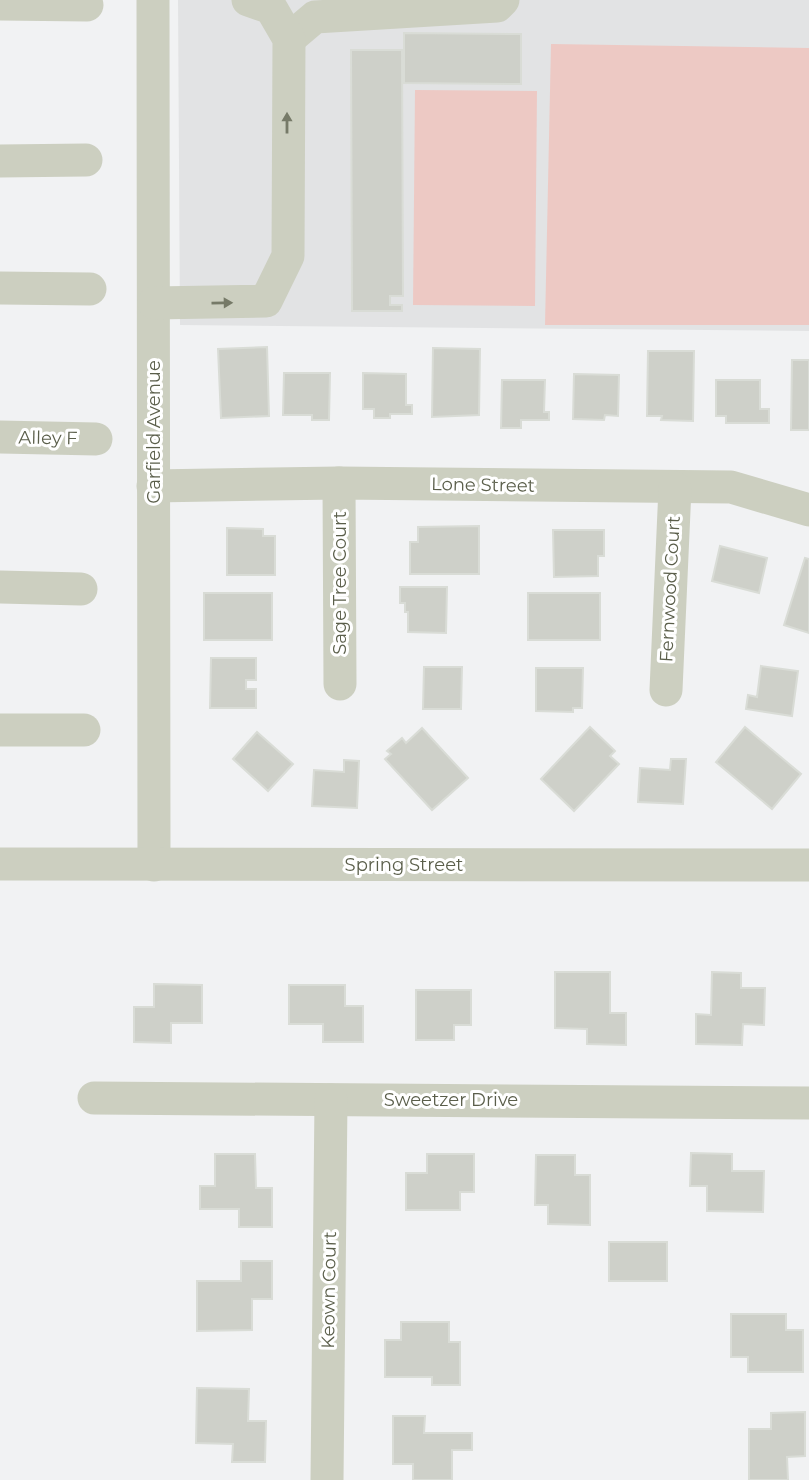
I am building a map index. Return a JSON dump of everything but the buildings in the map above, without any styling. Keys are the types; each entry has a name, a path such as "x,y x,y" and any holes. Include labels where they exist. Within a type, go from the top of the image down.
{"street":[{"name":"Garfield Avenue","path":"153,0 154,865"},
{"path":"154,303 266,302 288,256 289,39 271,8 248,0"},
{"path":"289,39 315,17 496,6 503,0"},
{"path":"0,4 87,5"},
{"path":"0,161 86,160"},
{"path":"0,288 90,289"},
{"name":"Alley F","path":"0,437 96,439"},
{"name":"Lone Street","path":"153,486 339,483 731,487 809,510"},
{"name":"Sage Tree Court","path":"339,483 340,684"},
{"name":"Fernwood Court","path":"666,690 675,488"},
{"path":"0,587 81,589"},
{"path":"0,730 84,730"},
{"name":"Spring Street","path":"0,864 809,865"},
{"name":"Sweetzer Drive","path":"94,1098 809,1103"},
{"name":"Keown Court","path":"327,1480 331,1100"}],"shaded area":[{"path":"178,0 809,0 809,331 180,325"},
{"path":"551,44 809,48 809,325 545,325"},
{"path":"415,90 537,91 535,306 413,305"}]}
